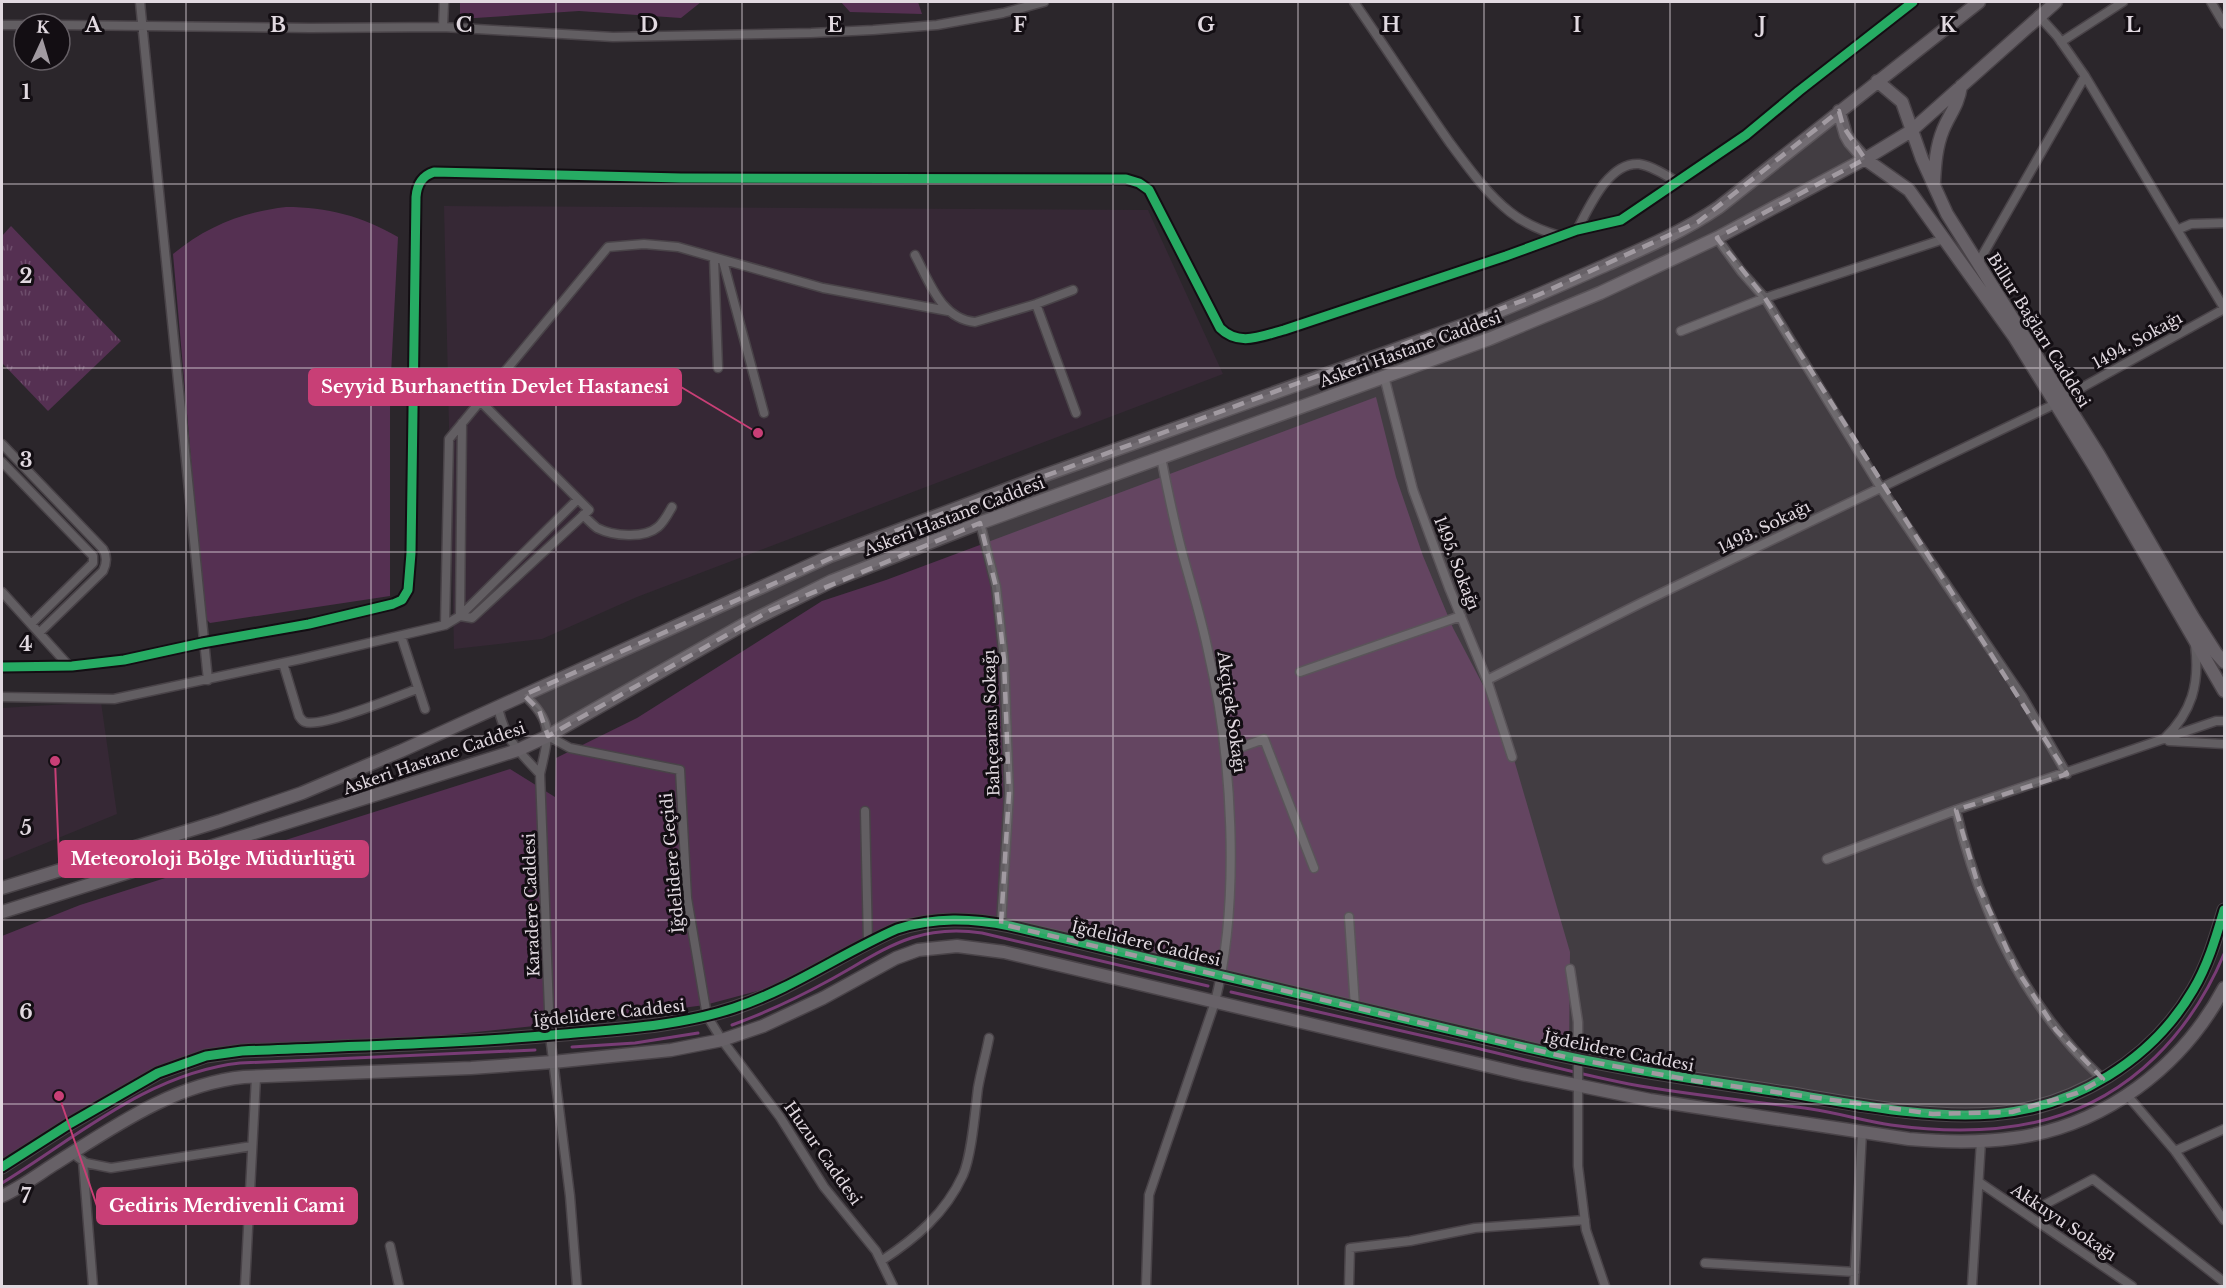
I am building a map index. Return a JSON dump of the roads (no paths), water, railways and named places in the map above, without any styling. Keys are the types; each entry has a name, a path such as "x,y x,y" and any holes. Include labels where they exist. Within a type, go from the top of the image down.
{"street":[{"path":"140,2 202,643 208,680"},
{"path":"443,27 444,2"},
{"path":"72,25 443,27 613,37 842,32 958,22 1044,2"},
{"path":"1354,2 1437,124 1484,187 1519,218 1546,232 1560,236"},
{"path":"2,667 69,666 123,660 351,614 398,602 407,594 411,553 416,190 422,179 434,172 681,178 1126,179 1149,190 1216,323 1229,336 1241,340 1284,330 1577,230 1621,220 1746,135 1913,2"},
{"name":"Askeri Hastane Caddesi","path":"2,888 303,793 498,707 787,574 857,545 1480,319 1549,291 1698,222 1979,2"},
{"path":"2039,2 2038,15 2085,76 2179,229 2224,308"},
{"name":"Askeri Hastane Caddesi","path":"2,912 518,750 548,736 771,610 832,581 980,523 1522,326 1600,293 1717,238 1865,159 1911,130 2038,15 2056,2"},
{"path":"2061,42 2123,2"},
{"path":"2211,2 2224,24"},
{"path":"1978,263 2085,76"},
{"name":"Billur Bağları Caddesi","path":"1876,81 1902,102 1922,159 1947,214 2059,401"},
{"path":"1934,184 1939,142 1949,117 1959,101 1961,86"},
{"name":"Billur Bağları Caddesi","path":"1839,111 1846,135 1865,159 1909,190 2099,454 2177,600"},
{"path":"1577,230 1602,186 1625,167 1642,165 1677,183"},
{"path":"2179,229 2191,224 2224,223"},
{"path":"1717,238 1741,272 1765,298 1881,488 2022,696 2067,774"},
{"path":"1681,331 1765,298 1944,239"},
{"path":"445,625 449,439 608,247 644,244 693,251 824,288 948,311 963,320 975,321 1036,304 1073,290"},
{"path":"915,255 948,311"},
{"path":"718,368 719,259"},
{"path":"719,259 764,413"},
{"path":"1036,304 1076,413"},
{"name":"1494. Sokağı","path":"2059,401 2224,308"},
{"name":"1495. Sokağı","path":"1383,376 1413,490 1487,680 1512,757"},
{"path":"459,616 472,618 589,510 480,401"},
{"name":"1493. Sokağı","path":"1487,680 2059,401"},
{"path":"459,616 462,423"},
{"path":"2,444 105,553 106,562 103,571 39,633"},
{"name":"Akçiçek Sokağı","path":"1146,1287 1149,1195 1215,1002 1221,976 1229,871 1225,753 1209,652 1176,530 1161,457"},
{"path":"2,462 93,556 93,563 31,624"},
{"path":"2,697 114,699 208,680 445,625 459,616 578,500"},
{"path":"584,514 592,524 601,529 626,534 642,533 659,526 672,507"},
{"name":"Bahçearası Sokağı","path":"980,523 996,587 1004,660 1009,793 1001,924"},
{"path":"2,593 69,666"},
{"path":"2177,600 2194,639 2224,691"},
{"path":"2177,600 2224,662"},
{"path":"1300,672 1461,616"},
{"path":"401,636 424,709"},
{"path":"2162,741 2179,723 2194,692 2198,672 2194,639"},
{"path":"283,663 299,716 306,722 312,723 358,711 417,689"},
{"path":"524,695 539,710 548,736"},
{"path":"498,707 506,735 540,774"},
{"path":"1827,860 1956,810 2067,774 2216,721 2224,721"},
{"name":"Karadere Caddesi","path":"548,736 540,774 550,1036 553,1062"},
{"name":"İğdelidere Geçidi","path":"548,736 570,748 680,770 687,898 707,1016"},
{"path":"1225,753 1264,739 1314,868"},
{"path":"2162,741 2224,744"},
{"path":"1956,810 1978,885 2015,967 2056,1030 2103,1079"},
{"path":"865,811 868,943"},
{"name":"İğdelidere Caddesi","path":"2,1167 71,1123 158,1073 206,1056 242,1051 550,1036 643,1028 707,1016 768,995 897,929 919,923 958,919 1001,924 1578,1059 1696,1081 1934,1114 1994,1114 2029,1109 2061,1099 2103,1079 2144,1048 2183,1006 2207,962 2224,910"},
{"path":"1350,917 1355,1007"},
{"path":"2,1196 183,1090 220,1080 553,1062 646,1054 722,1040 779,1020 906,954 944,946 988,948 1579,1087 1681,1105 1909,1139 1980,1141 2016,1138 2053,1130 2088,1117 2127,1095 2178,1053 2205,1021 2224,988"},
{"path":"1570,969 1578,1022 1578,1166 1585,1220 1605,1287"},
{"name":"Huzur Caddesi","path":"707,1016 722,1040 780,1117 824,1187 876,1251 893,1287"},
{"path":"881,1261 913,1239 941,1211 964,1173 989,1038"},
{"path":"553,1062 570,1196 577,1287"},
{"path":"245,1287 256,1077"},
{"path":"2127,1095 2175,1151 2224,1220"},
{"path":"2175,1151 2224,1129"},
{"path":"1854,1287 1862,1132"},
{"path":"1972,1287 1980,1141"},
{"path":"72,1153 94,1166 111,1168 252,1146"},
{"path":"83,1161 93,1287"},
{"path":"2040,1207 2093,1179 2224,1280"},
{"name":"Akkuyu Sokağı","path":"1979,1182 2133,1287"},
{"path":"1349,1287 1350,1248 1410,1241 1475,1228 1585,1220"},
{"path":"390,1246 399,1287"},
{"path":"1705,1263 1855,1272"}],"waterway":[{"path":"732,1025 793,999 900,942 937,932 982,933 1208,986"},
{"path":"1231,992 1629,1084 1811,1109 1891,1125 1970,1130 2010,1127 2048,1119 2078,1109 2132,1077 2176,1034 2210,983 2224,954"},
{"path":"572,1047 635,1043 698,1033"},
{"path":"2,1183 86,1127 144,1093 207,1069 240,1063 535,1050"}],"place":[{"name":"Seyyid Burhanettin Devlet Hastanesi","path":"758,433"},
{"name":"Meteoroloji Bölge Müdürlüğü","path":"55,761"},
{"name":"Gediris Merdivenli Cami","path":"59,1096"}]}
